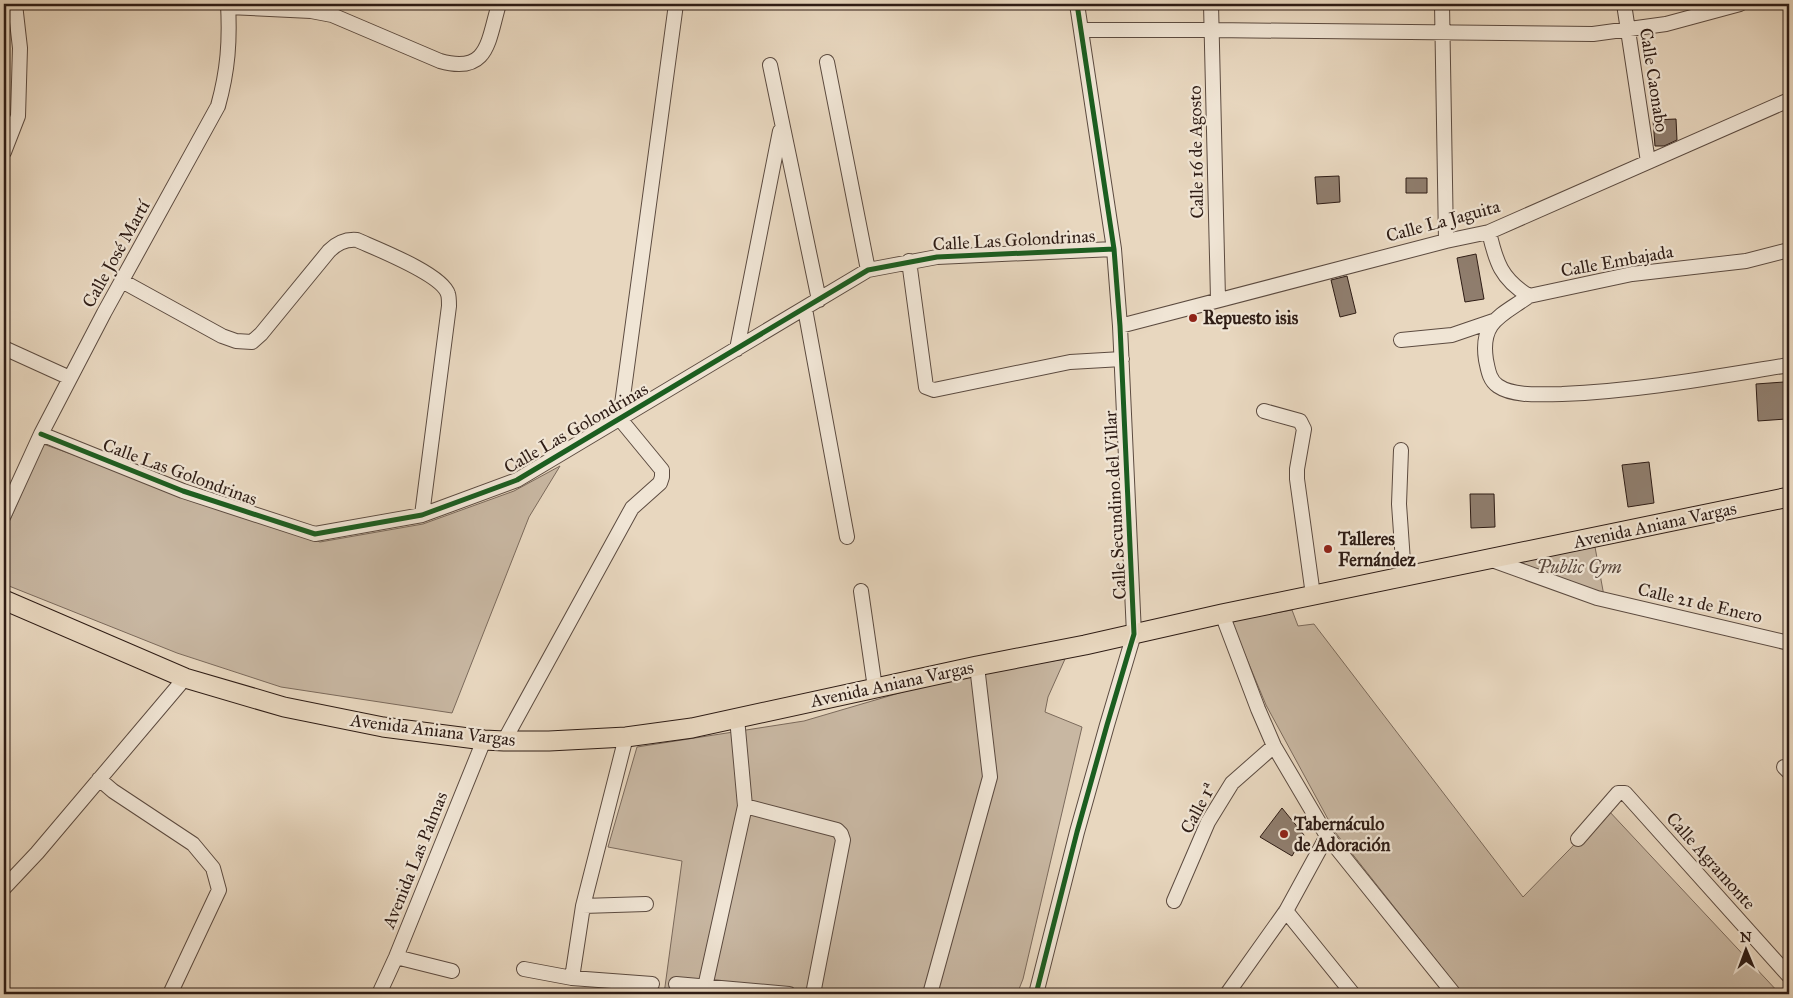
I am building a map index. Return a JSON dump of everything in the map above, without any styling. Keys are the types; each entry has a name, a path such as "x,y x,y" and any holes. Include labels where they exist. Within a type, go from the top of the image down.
{"main road":[{"name":"Avenida Aniana Vargas","path":"4,600 185,678 284,707 383,727 484,740 626,737 662,733 737,718 977,666 1085,645 1222,614 1789,497"}],"street":[{"path":"4,152 18,116 20,48 14,4"},
{"path":"228,5 311,11 332,15 440,61 453,65 465,65 476,60 485,50 499,4"},
{"path":"504,741 632,508 660,483 662,477 662,470 620,419 676,4"},
{"name":"Calle Secundino del Villar","path":"1036,994 1080,823 1134,634 1122,359 1114,249 1077,4"},
{"name":"Calle 16 de Agosto","path":"1211,4 1218,299"},
{"path":"1442,4 1446,241"},
{"name":"Calle Caonabo","path":"1624,4 1648,162"},
{"path":"1081,30 1593,34 1666,24 1740,4"},
{"name":"Calle José Martí","path":"4,515 41,434 70,378 218,106 226,78 229,53 228,5"},
{"path":"828,62 868,270"},
{"path":"770,65 819,300"},
{"name":"Calle La Jaguita","path":"1120,326 1218,299 1488,232 1789,100"},
{"path":"737,349 782,124"},
{"path":"1401,340 1452,335 1493,321 1528,296 1514,287 1501,270 1494,255 1488,232"},
{"path":"122,281 222,336 236,341 252,342 261,334 329,251 341,242 350,239 357,240 430,274 441,283 448,293 449,306 422,515"},
{"name":"Calle Las Golondrinas","path":"41,434 183,491 315,534 422,515 518,480 868,270 937,257 1114,249"},
{"name":"Calle Embajada","path":"1528,296 1632,274 1746,261 1789,250"},
{"path":"909,261 927,388 934,390 1070,362 1122,359"},
{"path":"805,309 847,536"},
{"path":"1493,321 1486,333 1484,345 1489,375 1498,386 1510,391 1538,395 1596,393 1686,382 1789,365"},
{"path":"4,348 70,378"},
{"path":"1264,411 1300,421 1304,429 1297,479 1313,595"},
{"path":"1401,450 1398,504 1404,576"},
{"name":"Calle 21 de Enero","path":"1489,559 1597,598 1789,643"},
{"path":"861,591 875,688"},
{"path":"1222,614 1274,746 1327,836 1454,994"},
{"path":"930,994 990,776 977,666"},
{"path":"4,888 37,853 185,678"},
{"path":"705,987 745,806 737,718"},
{"path":"572,978 583,906 626,737"},
{"name":"Avenida Las Palmas","path":"379,994 396,957 484,740"},
{"name":"Calle 1ª","path":"1174,901 1208,822 1232,783 1274,746"},
{"path":"99,779 113,791 193,844 213,868 219,890 170,994"},
{"name":"Calle Agramonte","path":"1578,839 1618,793 1625,793 1789,976"},
{"path":"745,806 837,830 841,834 843,840 813,994"},
{"path":"1227,994 1286,911 1327,836"},
{"path":"583,906 646,904"},
{"path":"1286,911 1353,994"},
{"path":"396,957 452,971"},
{"path":"524,969 572,978 652,984"},
{"path":"676,984 789,994"}],"green space":[{"path":"43,444 320,542 423,524 514,491 560,466 529,517 452,713 281,687 177,653 4,584 4,534"},
{"name":"Public Gym","path":"1595,547 1604,596 1495,559"},
{"path":"1292,610 1298,626 1314,624 1523,897 1608,810 1780,994 1463,994 1335,832 1266,705 1231,621"},
{"path":"1065,659 1048,697 1045,712 1082,727 1023,979 1017,994 664,994 682,861 608,847 637,747 804,721 957,676"}],"building":[{"path":"1676,119 1677,140 1664,146 1655,146 1653,120"},
{"path":"1339,176 1340,202 1317,204 1315,177"},
{"path":"1406,178 1427,178 1427,193 1406,193"},
{"path":"1476,254 1484,299 1465,302 1457,258"},
{"path":"1347,276 1356,313 1340,317 1331,280"},
{"path":"1784,382 1786,419 1758,421 1756,384"},
{"path":"1649,462 1654,503 1628,507 1622,465"},
{"path":"1470,494 1494,494 1495,527 1471,528"},
{"path":"1282,808 1304,835 1292,856 1260,837"}],"cycle path":[{"path":"1036,994 1077,832 1134,634 1120,326 1114,249 1077,4"},
{"path":"41,434 183,491 315,534 422,515 517,480 868,270 937,257 1114,249"}],"place":[{"name":"Repuesto isis","path":"1193,318"},
{"name":"Talleres Fernández","path":"1328,549"},
{"name":"Tabernáculo de Adoración","path":"1284,834"}]}
